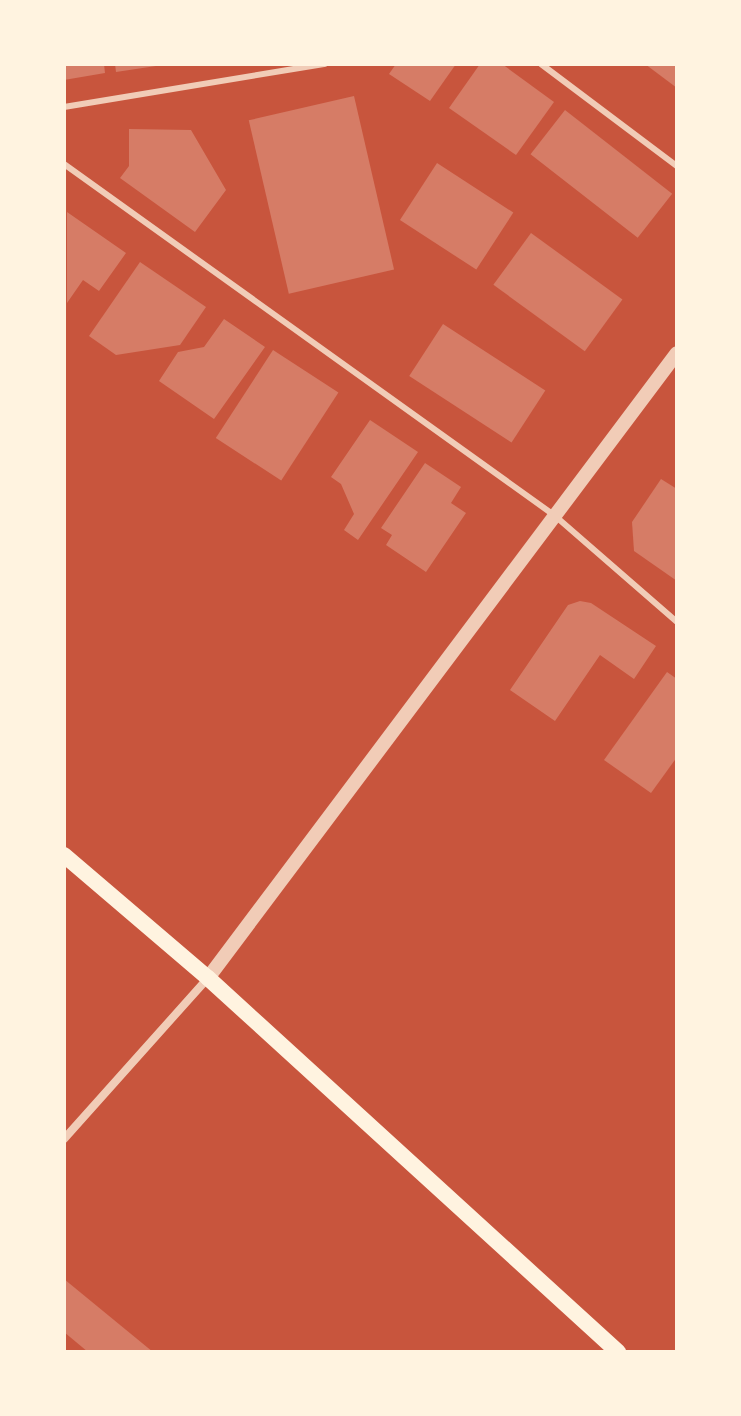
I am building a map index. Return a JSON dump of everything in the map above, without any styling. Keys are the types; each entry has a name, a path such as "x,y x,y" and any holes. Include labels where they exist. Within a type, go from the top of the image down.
{"main road":[{"path":"64,855 208,978 618,1352"}],"street":[{"path":"64,1139 208,978 677,353"}],"lane":[{"path":"64,107 325,64"},
{"path":"541,64 677,166"},
{"path":"64,164 554,515 677,622"}],"building":[{"path":"64,64 104,64 105,73 64,80"},
{"path":"115,64 156,64 156,66 116,72"},
{"path":"396,64 456,64 430,101 389,74"},
{"path":"480,64 502,64 554,102 516,155 449,108"},
{"path":"645,64 677,64 677,88"},
{"path":"354,96 394,269 289,294 249,120"},
{"path":"565,110 672,194 638,238 531,154"},
{"path":"129,129 191,130 226,190 195,232 120,178 129,166"},
{"path":"437,163 513,213 476,270 400,220"},
{"path":"67,212 126,253 99,291 83,280 67,303"},
{"path":"531,233 622,299 585,351 493,285"},
{"path":"140,262 206,307 180,345 116,355 89,336"},
{"path":"224,319 265,347 214,419 159,381 178,352 204,347"},
{"path":"443,324 545,390 512,442 409,376"},
{"path":"273,350 338,392 281,481 216,438"},
{"path":"370,420 418,452 358,540 344,530 354,514 341,484 331,477"},
{"path":"425,463 461,487 451,503 466,513 426,572 386,545 392,535 381,528"},
{"path":"661,479 677,489 677,581 634,551 632,522"},
{"path":"580,601 591,603 656,646 634,679 600,655 555,721 510,690 568,605"},
{"path":"667,672 677,679 677,757 651,793 604,760"},
{"path":"64,1279 153,1352 88,1352 64,1332"}]}
